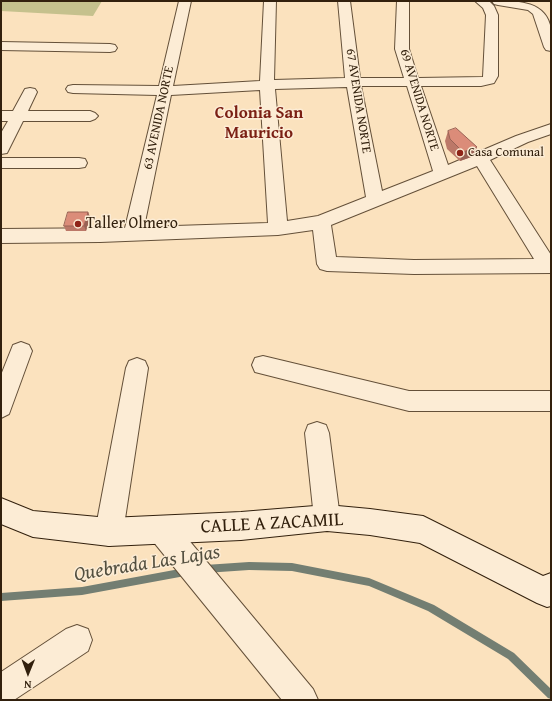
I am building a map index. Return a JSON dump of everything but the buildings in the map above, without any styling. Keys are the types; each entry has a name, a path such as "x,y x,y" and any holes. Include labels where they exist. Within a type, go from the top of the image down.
{"street":[{"name":"63 AVENIDA NORTE","path":"133,234 185,1"},
{"path":"270,1 267,85 278,229"},
{"name":"67 AVENIDA NORTE","path":"344,1 353,82 375,200"},
{"name":"69 AVENIDA NORTE","path":"403,1 402,49 442,174"},
{"path":"73,89 165,91 353,82 481,82 489,80 491,76 492,14 488,6 481,1"},
{"path":"498,1 532,7 536,10 539,13 551,47"},
{"path":"1,46 110,48"},
{"path":"1,149 30,92"},
{"path":"1,116 90,116"},
{"path":"1,236 133,234 278,229 322,222 481,158 522,139 551,129"},
{"path":"481,158 549,266"},
{"path":"1,163 79,163"},
{"path":"322,222 328,264 414,267 549,266"},
{"path":"1,408 21,351"},
{"path":"263,365 409,401 551,401"},
{"path":"109,532 137,368"},
{"path":"317,433 327,518"},
{"name":"CALLE A ZACAMIL","path":"1,511 33,524 109,532 241,526 327,518 370,522 423,530 550,592"},
{"path":"162,530 183,558 302,700"},
{"path":"1,690 77,640"}],"shaded area":[{"path":"1,1 102,1 93,16 1,11"}],"waterway":[{"name":"Quebrada Las Lajas","path":"205,569 249,566 292,567 369,582 431,608 511,656 551,695"},
{"name":"Quebrada Las Lajas","path":"1,597 82,591 185,572"}],"place":[{"name":"Casa Comunal","path":"460,153"},
{"name":"Taller Olmero","path":"78,224"}],"district":[{"name":"Colonia San Mauricio","path":"259,124"}]}
